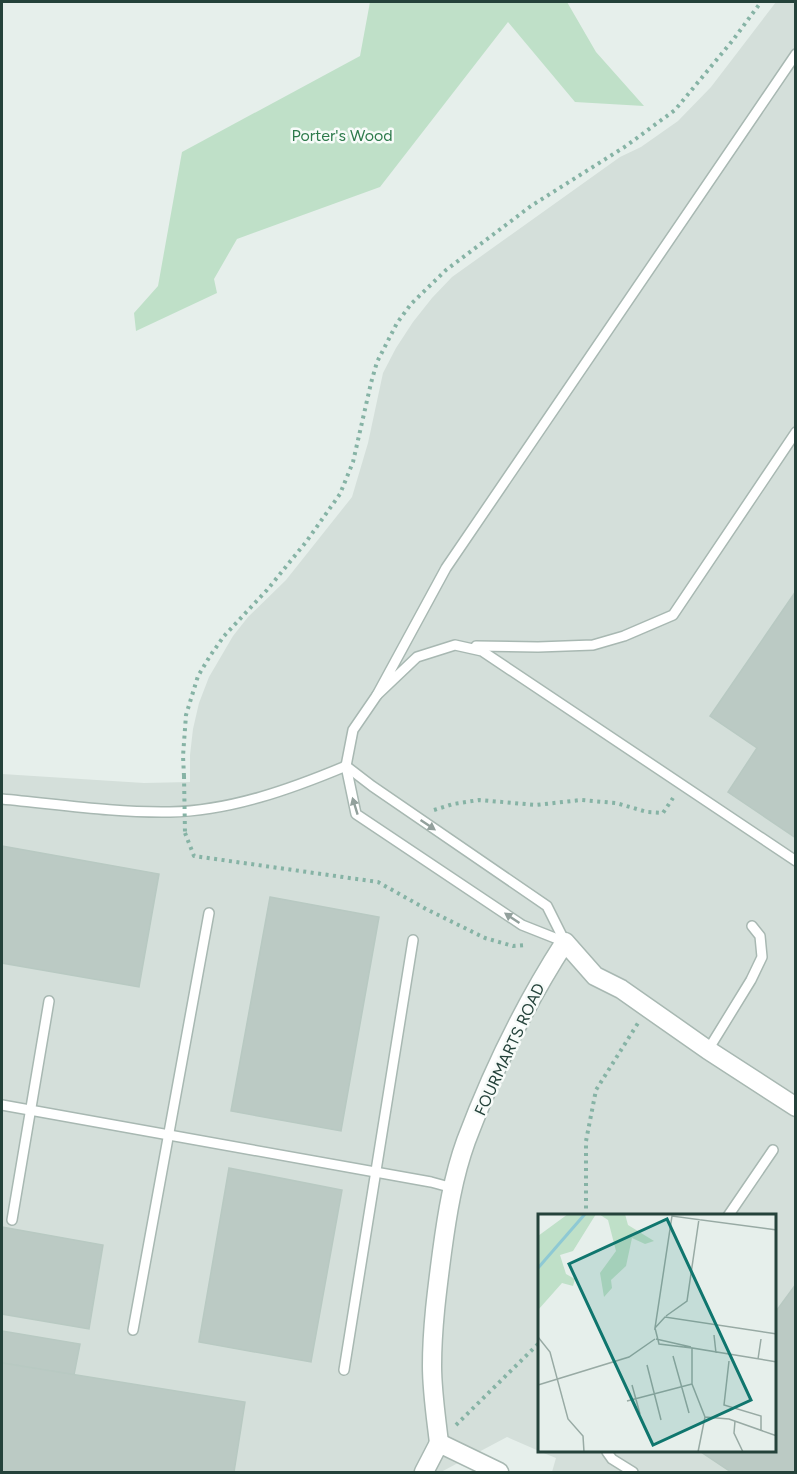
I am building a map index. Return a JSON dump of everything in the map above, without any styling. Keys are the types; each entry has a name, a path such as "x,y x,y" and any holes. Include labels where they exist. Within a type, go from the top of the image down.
{"street":[{"path":"565,942 595,976 621,989 795,1107"},
{"name":"FOURMARTS ROAD","path":"439,1443 432,1367 435,1300 446,1221 454,1188 466,1143 501,1059 540,980 565,942"},
{"path":"424,1473 439,1443 499,1473"}],"lane":[{"path":"565,942 522,925 356,814 346,766 353,730 377,695 446,568 795,54"},
{"path":"377,695 417,657 455,645 538,647 592,645 624,636 673,615 795,432"},
{"path":"455,645 482,651 795,861"},
{"path":"2,799 113,810 171,812 205,809 252,799 310,781 346,766"},
{"path":"346,766 547,906 565,942"},
{"path":"133,1330 210,914"},
{"path":"708,1050 751,980 762,957 760,936 752,926"},
{"path":"344,1370 413,940"},
{"path":"12,1220 49,1001"},
{"path":"2,1104 454,1188"},
{"path":"729,1214 772,1150"},
{"path":"609,1453 612,1459 633,1473"}],"path":[{"path":"565,942 513,946 484,938 378,882 194,856 185,833 183,736 188,705 198,676 224,636 267,590 306,543 340,494 353,462 370,383 397,323 411,304 446,270 531,206 626,146 675,110 761,2"},
{"path":"421,820 435,809 479,800 536,805 581,800 616,803 647,812 663,813 682,785"},
{"path":"586,1214 586,1141 596,1090 647,1007"},
{"path":"439,1443 538,1344"}],"shaded area":[{"path":"776,2 795,2 795,1472 552,1472 556,1458 544,1453 776,1453 776,1214 538,1214 538,1451 507,1437 441,1472 2,1472 2,774 144,783 190,782 193,729 199,703 209,677 233,636 248,617 286,580 352,497 368,443 383,373 413,322 452,277 620,157 641,147 678,121 711,87"}],"green space":[{"name":"Porter's Wood","path":"370,2 567,2 596,52 644,106 575,102 508,22 380,187 237,239 214,279 217,293 136,331 134,313 158,286 182,152 360,56"}],"building":[{"path":"796,591 796,838 728,792 757,748 710,716"},
{"path":"2,846 159,874 139,987 2,963"},
{"path":"270,897 379,917 341,1131 231,1111"},
{"path":"229,1168 342,1190 311,1362 199,1342"},
{"path":"2,1227 103,1245 89,1329 2,1314"},
{"path":"796,1284 796,1472 731,1472 702,1453 776,1453 776,1311"},
{"path":"2,1331 80,1344 74,1375 2,1363"},
{"path":"2,1363 245,1402 234,1472 2,1472"}]}
